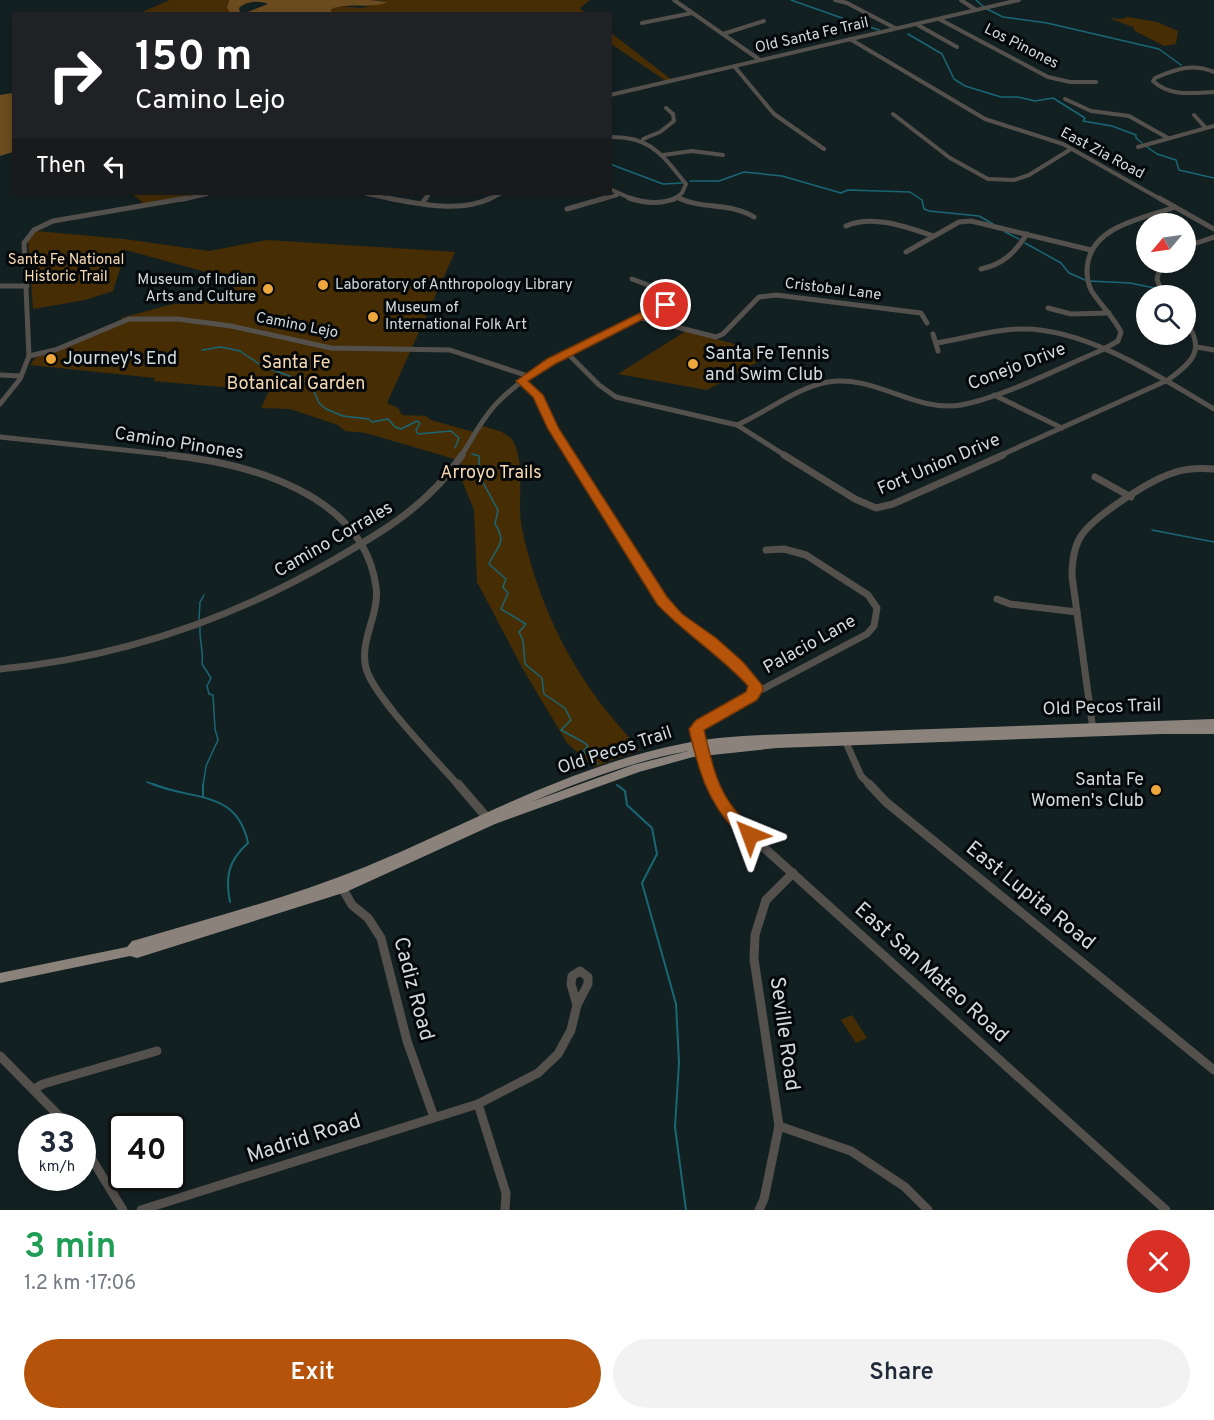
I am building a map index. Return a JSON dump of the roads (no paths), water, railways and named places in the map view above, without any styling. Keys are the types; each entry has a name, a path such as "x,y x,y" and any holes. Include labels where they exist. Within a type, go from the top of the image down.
{"main road":[{"name":"Old Pecos Trail","path":"0,978 130,951 136,945 340,885 488,819 700,748 844,738 1214,723"},
{"name":"Old Pecos Trail","path":"1093,729 1214,730"}],"street":[{"path":"674,0 760,60"},
{"path":"835,0 847,3 896,28"},
{"path":"961,0 976,10"},
{"name":"Old Santa Fe Trail","path":"612,95 1019,0"},
{"path":"642,23 692,13"},
{"name":"Los Pinones","path":"939,19 1048,77 1070,82 1096,82"},
{"path":"723,34 764,21"},
{"path":"916,24 957,47"},
{"name":"East Zia Road","path":"850,39 988,121 1053,140 1214,229"},
{"path":"734,66 774,114 824,149"},
{"path":"1214,72 1196,66 1184,66 1155,78 1153,81 1163,89 1174,92 1214,92"},
{"path":"1065,99 1091,111 1128,116 1168,138"},
{"path":"643,139 660,132 674,120 673,114 666,108"},
{"path":"892,114 961,167 974,175 988,179 1007,181 1028,177 1061,159 1071,149"},
{"path":"1194,115 1205,127"},
{"path":"1138,147 1214,126"},
{"path":"612,137 643,139 663,155 686,184 685,190 678,198"},
{"path":"663,155 692,151 723,155"},
{"path":"612,191 628,200 646,203 678,198 698,207 736,206 754,217"},
{"path":"0,404 21,376 29,356 24,243 28,235 43,225 67,218 202,195"},
{"path":"374,195 423,202 469,205 498,195"},
{"path":"423,202 428,195"},
{"path":"567,209 617,195"},
{"path":"906,252 959,222 971,221 1091,250 1114,229 1175,207"},
{"path":"846,226 857,221 896,225 933,236"},
{"path":"981,269 1008,261 1027,234"},
{"path":"1196,243 1214,237"},
{"name":"Conejo Drive","path":"737,425 762,414 800,391 829,382 866,384 940,406 961,405 1102,350 1118,341 1121,332 1089,286 1086,275 1091,250"},
{"name":"Camino Corrales","path":"0,669 53,664 107,654 171,635 258,599 362,544 399,521 442,482 492,408 524,378 567,353 666,305 672,294 667,290 641,284 632,279"},
{"path":"0,286 27,286"},
{"name":"Cristobal Lane","path":"640,318 716,337 723,334 759,297 776,295 921,312 927,323"},
{"path":"1048,308 1071,314 1108,313"},
{"name":"Camino Lejo","path":"29,356 55,350 125,320 137,318 231,326 331,348 450,350 524,378 538,395 554,429 662,601 677,618 711,641 738,665 753,681 755,690"},
{"path":"936,343 1022,329 1041,330 1102,350 1168,380 1214,409"},
{"path":"933,334 938,351"},
{"path":"1196,343 1197,347 1214,351"},
{"name":"Fort Union Drive","path":"567,353 599,385 623,400 737,425 855,499 876,508 893,504 1168,380 1190,364 1197,347"},
{"path":"0,375 21,376"},
{"path":"994,394 1062,428"},
{"name":"Camino Pinones","path":"0,437 174,455 237,466 265,474 301,490 334,513 362,544 373,565 377,591 366,643 365,666 368,674 389,705 488,819"},
{"path":"1093,729 1072,559 1082,534 1095,521 1157,479 1173,473 1203,468 1214,469"},
{"path":"1095,477 1131,497"},
{"name":"Palacio Lane","path":"755,690 763,689 858,640 874,626 877,608 868,595 806,555 784,549 766,550"},
{"path":"997,599 1010,604 1077,612"},
{"path":"700,748 696,731 699,725 747,699 755,690"},
{"name":"East Lupita Road","path":"844,738 861,776 886,802 1214,1070"},
{"name":"East San Mateo Road","path":"700,748 707,775 725,808 750,835 1167,1210"},
{"name":"Seville Road","path":"759,1210 764,1199 779,1126 754,959 755,935 766,900 793,873"},
{"name":"Cadiz Road","path":"340,885 352,905 368,918 381,938 405,1033 434,1117"},
{"name":"Madrid Road","path":"141,1210 478,1104 538,1073 548,1065 566,1043 577,1005"},
{"path":"34,1089 43,1084 157,1051"},
{"path":"0,1056 57,1113"},
{"path":"478,1104 506,1193 505,1210"},
{"path":"779,1126 850,1152 905,1187 928,1210"},
{"path":"96,1166 123,1210"}],"waterway":[{"path":"791,0 842,18"},
{"path":"976,0 984,7"},
{"path":"987,9 1003,17 1047,23 1159,49 1181,65"},
{"path":"846,19 879,30"},
{"path":"908,34 942,54 954,79 965,86 1001,97 1018,97 1035,101 1053,98 1085,118 1083,121 1112,126 1136,135 1142,143"},
{"path":"1147,147 1157,154 1176,160 1179,170 1214,178"},
{"path":"612,165 663,184 682,183"},
{"path":"690,181 719,181 744,172 782,176 841,193 848,190 910,192 922,200 924,209 929,211 979,216 993,224"},
{"path":"1005,232 1019,239"},
{"path":"1025,243 1061,263 1069,273 1085,280"},
{"path":"1089,281 1140,285"},
{"path":"202,350 221,347 240,351 262,366 306,382 312,387 319,403 326,409 343,416 369,419 372,422 388,419 395,427 401,429 417,421 420,423 416,430 418,434 451,431 459,438 455,448"},
{"path":"472,454 479,456 480,477 498,510 495,524 501,541 489,564 506,579 503,587 508,593 501,609 526,624 519,632 523,640 525,664 542,678 544,694 565,708 571,720 561,730 585,743 588,746 583,751 598,764"},
{"path":"1152,530 1214,542"},
{"path":"199,620 200,602 204,595"},
{"path":"200,627 202,664 211,678 207,686 209,694 213,695 218,740 206,766 203,786"},
{"path":"147,782 157,786"},
{"path":"153,784 211,800 234,813 248,843 232,863 228,877 230,902"},
{"path":"617,785 625,791 627,805 652,828 657,854 642,883 676,1004 679,1062 675,1127 686,1210"},
{"path":"203,786 203,796"}],"place":[{"name":"Laboratory of Anthropology Library","path":"323,285"},
{"name":"Museum of Indian Arts and Culture","path":"268,289"},
{"name":"Museum of International Folk Art","path":"373,317"},
{"name":"Journey's End","path":"51,359"},
{"name":"Santa Fe Tennis and Swim Club","path":"693,364"},
{"name":"Santa Fe Women's Club","path":"1156,790"}],"park label":[{"name":"Santa Fe National Historic Trail","path":"66,268"},
{"name":"Santa Fe Botanical Garden","path":"296,373"},
{"name":"Arroyo Trails","path":"491,473"}]}
